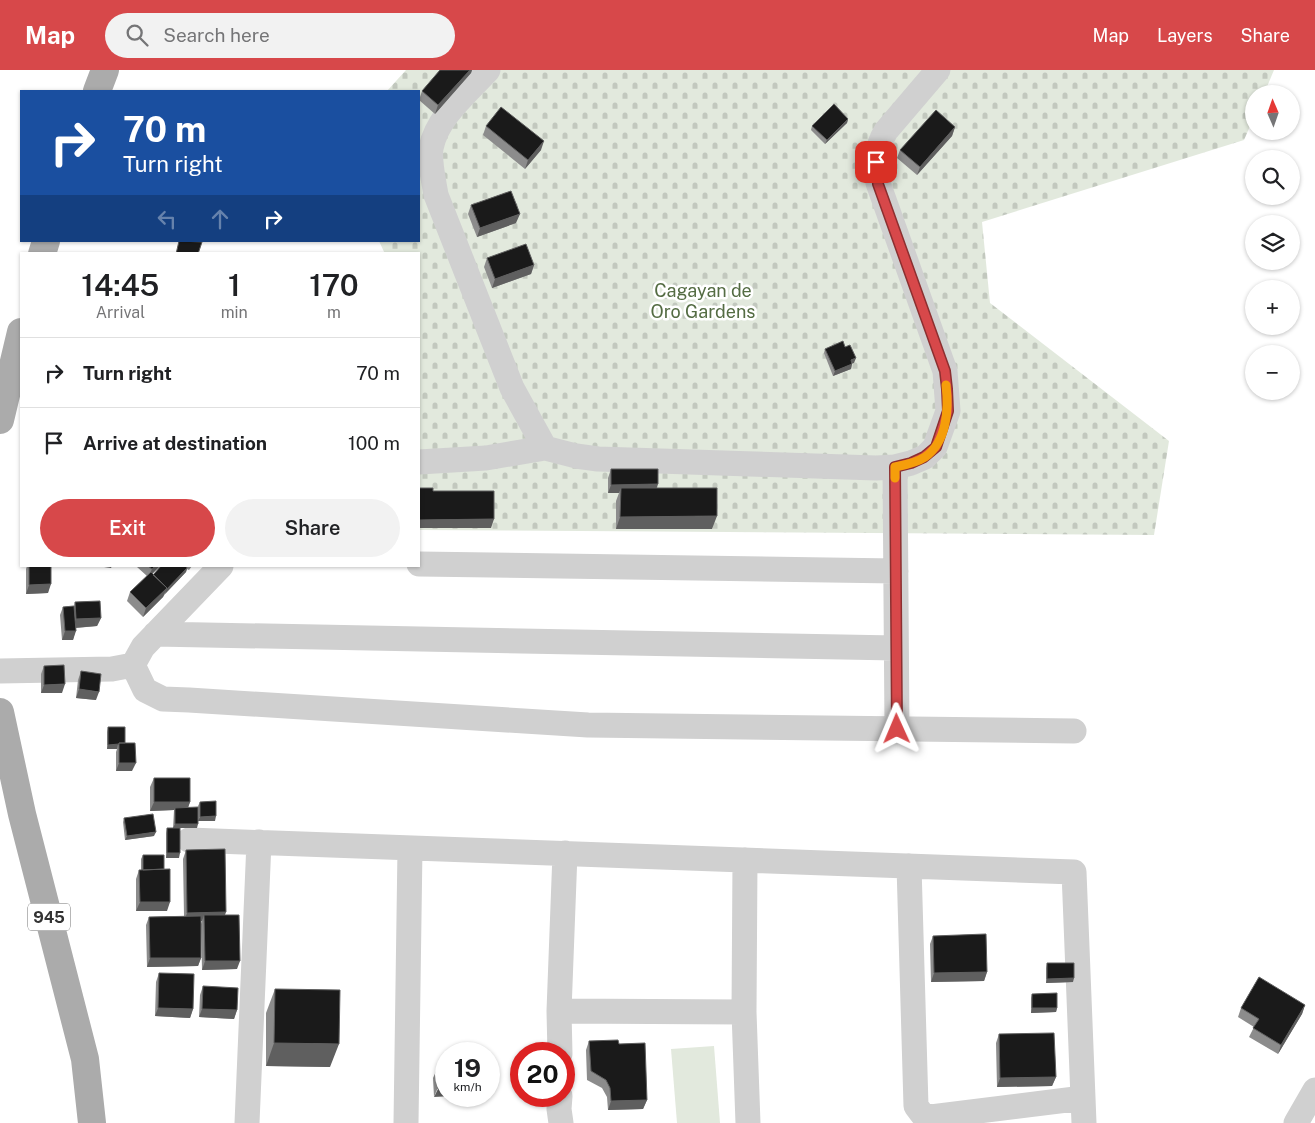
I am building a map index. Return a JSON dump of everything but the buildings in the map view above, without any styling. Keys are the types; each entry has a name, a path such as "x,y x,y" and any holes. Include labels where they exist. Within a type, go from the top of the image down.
{"main road":[{"path":"97,90 105,70"},
{"path":"0,420 20,336"},
{"name":"945","path":"0,712 22,814 85,1059 92,1123"}],"street":[{"path":"488,70 450,111 436,131 431,150 432,171 436,195 512,388 545,448"},
{"path":"420,462 486,458 545,448 576,456 598,459 895,467 924,457 936,447 948,411 945,371 878,184 876,162 879,142 886,131 938,70"},
{"path":"895,467 897,729"},
{"path":"420,564 896,571"},
{"path":"0,671 112,669 132,665 143,647 220,567"},
{"path":"156,634 896,648"},
{"path":"132,665 145,690 163,698 588,725 1074,731"},
{"path":"189,840 1074,872 1084,1123"},
{"path":"247,1123 259,842"},
{"path":"406,1123 410,848"},
{"path":"560,1042 559,1010 565,853"},
{"path":"745,860 744,1012 748,1123"},
{"path":"909,866 914,1098 916,1106 922,1114 931,1117 1083,1098"},
{"path":"559,1010 744,1012"},
{"path":"1296,1123 1315,1090"},
{"path":"560,1107 561,1123"}],"green space":[{"name":"Cagayan de Oro Gardens","path":"406,70 1274,70 1268,85 1245,85 1244,140 982,222 990,303 1169,441 1154,535 420,530 420,252 384,252 379,242 420,242 420,90 388,90"},
{"path":"714,1046 720,1123 677,1123 671,1049"}],"slow traffic":[{"path":"895,478 895,467 924,457 936,447 948,411 946,385"}],"route":[{"path":"876,162 878,184 945,371 948,411 936,447 924,457 895,467 897,729"}]}
